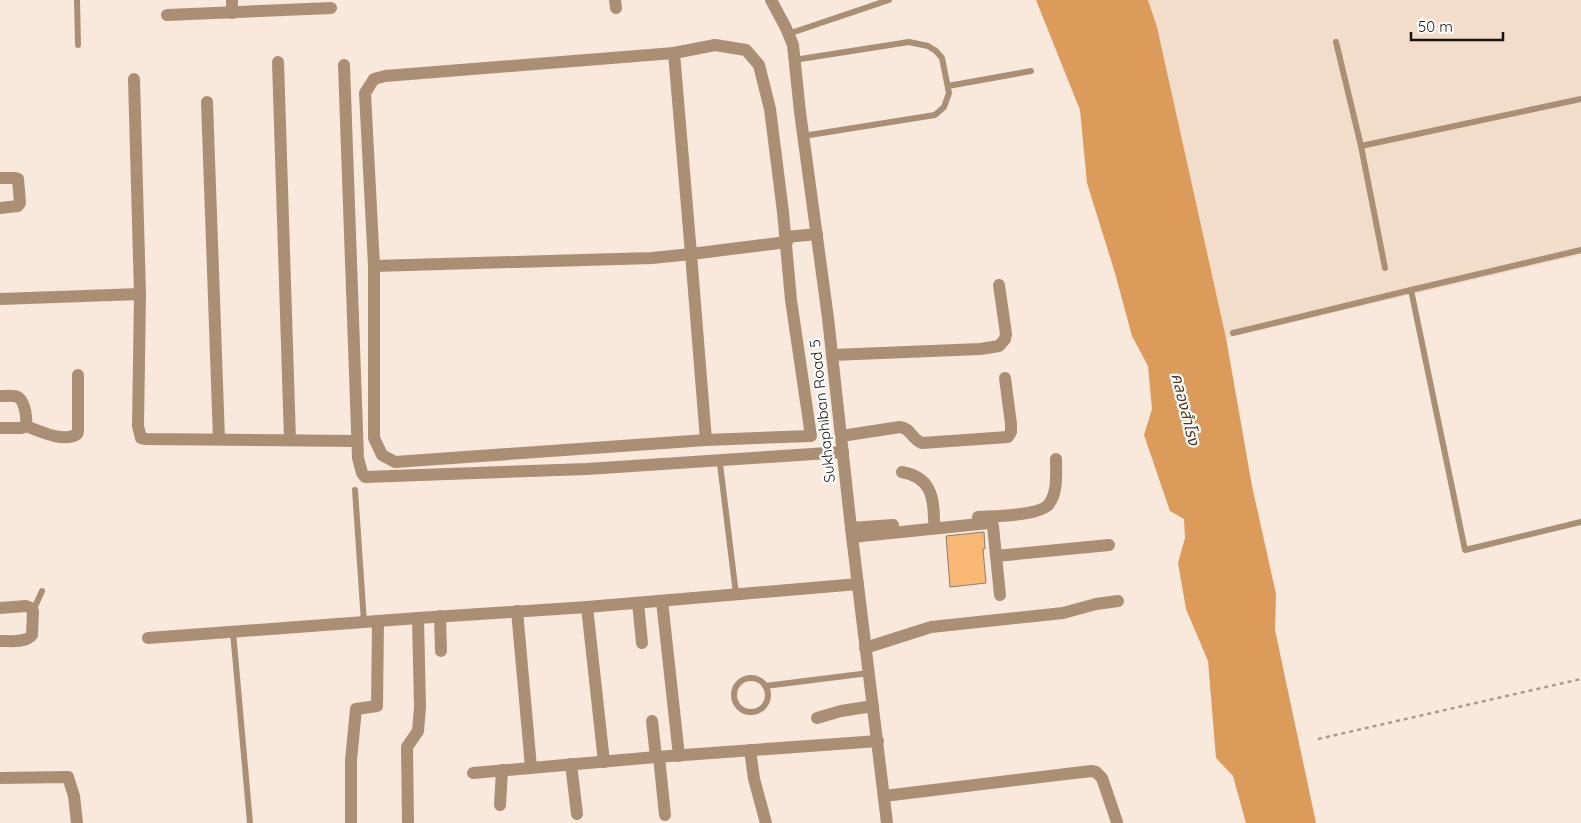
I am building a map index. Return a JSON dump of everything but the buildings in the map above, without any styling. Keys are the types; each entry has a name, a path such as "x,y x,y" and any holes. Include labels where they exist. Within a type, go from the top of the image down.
{"street":[{"path":"232,0 232,13"},
{"name":"Sukhaphiban Road 5","path":"771,0 793,45 832,355 851,533 887,823"},
{"path":"167,15 331,8"},
{"path":"715,44 746,50 759,64 770,109 786,240 791,300 811,436 706,440 394,462 382,454 374,438 374,266 365,93 374,79 385,76 674,52 715,44"},
{"path":"674,52 706,440"},
{"path":"278,62 290,440"},
{"path":"344,65 357,441 358,458 365,477 587,469 842,452"},
{"path":"134,79 140,294 138,426 141,438 357,441"},
{"path":"207,102 219,439"},
{"path":"0,178 18,179 20,203 18,206 0,208"},
{"path":"374,266 652,258 691,254 816,234"},
{"path":"832,355 992,348 999,346 1005,339 1006,334 999,285"},
{"path":"0,299 140,294"},
{"path":"0,428 22,428 26,426 51,436 70,437 77,434 78,375"},
{"path":"841,436 900,427 906,428 917,442 922,443 1008,436 1011,432 1011,424 1005,378"},
{"path":"0,396 17,396 21,398 27,422 26,426"},
{"path":"851,533 934,521 1031,512 1046,508 1050,503 1055,486 1056,459"},
{"path":"902,472 912,474 923,480 932,497 934,521"},
{"path":"851,533 992,524 1000,595"},
{"path":"996,556 1109,545"},
{"path":"148,638 587,607 858,584"},
{"path":"662,600 679,756"},
{"path":"866,648 930,627 1063,613 1096,604 1118,601"},
{"path":"638,603 642,643"},
{"path":"0,608 26,606 31,608 32,611 32,635 30,638 0,641"},
{"path":"587,607 604,762"},
{"path":"517,611 531,767"},
{"path":"440,616 441,651"},
{"path":"408,823 407,747 418,731 420,707 418,618"},
{"path":"351,823 351,760 356,709 377,706 378,621"},
{"path":"817,718 842,711 873,706"},
{"path":"652,721 665,815"},
{"path":"473,773 878,741"},
{"path":"750,750 754,779 766,823"},
{"path":"571,764 577,814"},
{"path":"500,805 502,770"},
{"path":"884,796 1091,771 1096,772 1102,778 1117,822"},
{"path":"0,778 68,777 74,796 77,823"}],"lane":[{"path":"77,0 78,45"},
{"path":"788,34 889,0"},
{"path":"794,60 909,42 928,46 942,58 949,93 944,107 935,115 803,136"},
{"path":"1336,42 1361,146 1385,268"},
{"path":"948,86 1032,71"},
{"path":"1361,146 1581,99"},
{"path":"1233,333 1581,250"},
{"path":"1410,290 1465,550 1581,522"},
{"path":"720,464 736,594"},
{"path":"356,490 364,622"},
{"path":"32,611 42,591"},
{"path":"233,632 250,823"},
{"path":"765,686 869,673"},
{"path":"753,678 760,680 765,686 768,693 767,700 763,707 757,711 742,710 737,704 734,697 735,690 739,683 745,679 753,678"}],"path":[{"path":"1318,739 1581,679"}],"shaded area":[{"path":"1148,0 1581,0 1581,255 1226,338 1157,27"}],"water":[{"name":"คลองสำโรง","path":"1036,0 1148,0 1157,27 1226,338 1252,486 1276,594 1275,630 1316,823 1246,823 1233,776 1216,758 1208,661 1186,609 1178,563 1185,538 1184,519 1170,511 1144,435 1152,409 1148,366 1132,336 1087,183 1080,110"}]}
